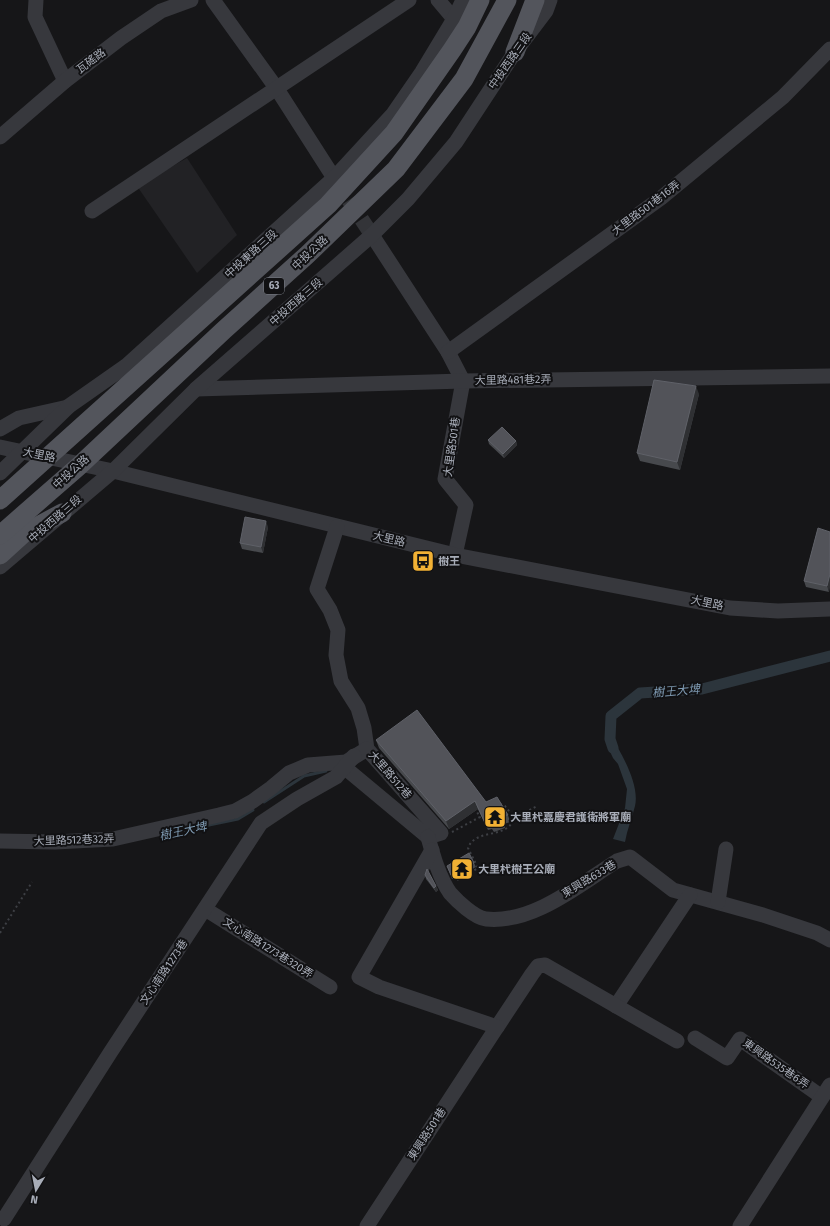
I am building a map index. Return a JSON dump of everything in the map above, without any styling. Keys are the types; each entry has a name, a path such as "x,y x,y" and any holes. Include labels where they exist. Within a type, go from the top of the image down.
{"main road":[{"name":"63","path":"0,500 328,204 398,127 456,44 480,0"},
{"name":"中投公路","path":"0,536 79,466 224,330 307,256 396,169 464,79 507,0"},
{"path":"515,52 535,0"},
{"path":"0,555 23,534 62,513"}],"street":[{"path":"36,0 35,17 65,81"},
{"name":"瓦磘路","path":"2,132 121,38 161,11 191,0"},
{"path":"213,0 277,89 334,178"},
{"path":"92,212 409,0"},
{"path":"438,0 454,19"},
{"name":"中投東路三段","path":"0,473 69,406 126,366 334,178 393,114 422,72 454,19 463,0"},
{"name":"中投西路三段","path":"0,568 62,513 113,471 196,389 372,235 408,200 456,142 515,52 546,11 550,0"},
{"name":"大里路501巷16弄","path":"448,352 661,198 783,97 830,49"},
{"path":"372,235 448,352 463,381"},
{"name":"大里路481巷2弄","path":"196,389 463,381 830,376"},
{"name":"大里路501巷","path":"455,555 466,505 445,479 463,381"},
{"path":"0,429 19,418 69,406"},
{"name":"大里路","path":"0,447 113,471 455,555 730,608 778,611 830,609"},
{"name":"大里路512巷","path":"337,527 317,589 330,610 338,630 336,655 341,682 358,708 364,728 351,761"},
{"name":"大里路512巷","path":"351,761 433,840"},
{"name":"大里路512巷","path":"351,761 433,840"},
{"name":"大里路512巷32弄","path":"0,841 55,842 112,839 219,815 235,811 296,770 308,765 351,761"},
{"name":"文心南路1273巷","path":"6,1221 110,1053 206,910 261,823 351,761"},
{"path":"433,840 359,977 379,987 497,1027 538,966 545,965 677,1041"},
{"name":"東興路633巷","path":"433,840 446,884 450,892 466,908 485,919 516,917 541,909 617,861 630,857 673,890 763,915 816,933 830,940"},
{"path":"718,902 726,849"},
{"path":"616,1006 690,895"},
{"name":"文心南路1273巷320弄","path":"206,910 330,987"},
{"name":"東興路501巷","path":"367,1226 497,1027"},
{"name":"東興路535巷6弄","path":"696,1038 727,1058 740,1039 826,1091 740,1226"}],"path":[{"path":"495,803 505,806 512,815 517,815 531,810 537,806"},
{"path":"433,840 454,832 480,817 477,812 484,808"},
{"path":"446,884 478,868 468,848 470,843 478,837 498,832 506,828 517,815"},
{"path":"0,933 32,882"}],"shaded area":[{"path":"187,158 237,235 197,273 137,186"},
{"path":"610,734 628,769 635,788 635,806 625,842 613,839 625,808 627,789 618,764 613,758 606,743 606,740"}],"building":[{"path":"654,380 696,386 677,462 637,453"},
{"path":"502,427 516,441 503,454 488,440"},
{"path":"245,517 266,521 261,547 240,543"},
{"path":"818,528 830,532 830,574 827,586 804,581"},
{"path":"417,710 486,802 497,797 508,815 501,816 502,820 492,824 489,822 485,823 475,801 446,821 376,740"},
{"name":"大里杙樹王公廟","path":"469,853 474,863 451,875 447,866"},
{"path":"427,869 436,886 434,888 425,875"}],"waterway":[{"name":"樹王大埤","path":"613,748 610,739 611,716 640,693 702,689 830,656"},
{"name":"樹王大埤","path":"264,802 304,776 326,771"},
{"name":"樹王大埤","path":"180,831 238,819 253,810"}],"tunnel":[{"path":"336,181 372,235"}],"place":[{"name":"樹王","path":"423,561"},
{"name":"大里杙嘉慶君護衛將軍廟","path":"495,817"},
{"name":"大里杙樹王公廟","path":"462,869"}]}
